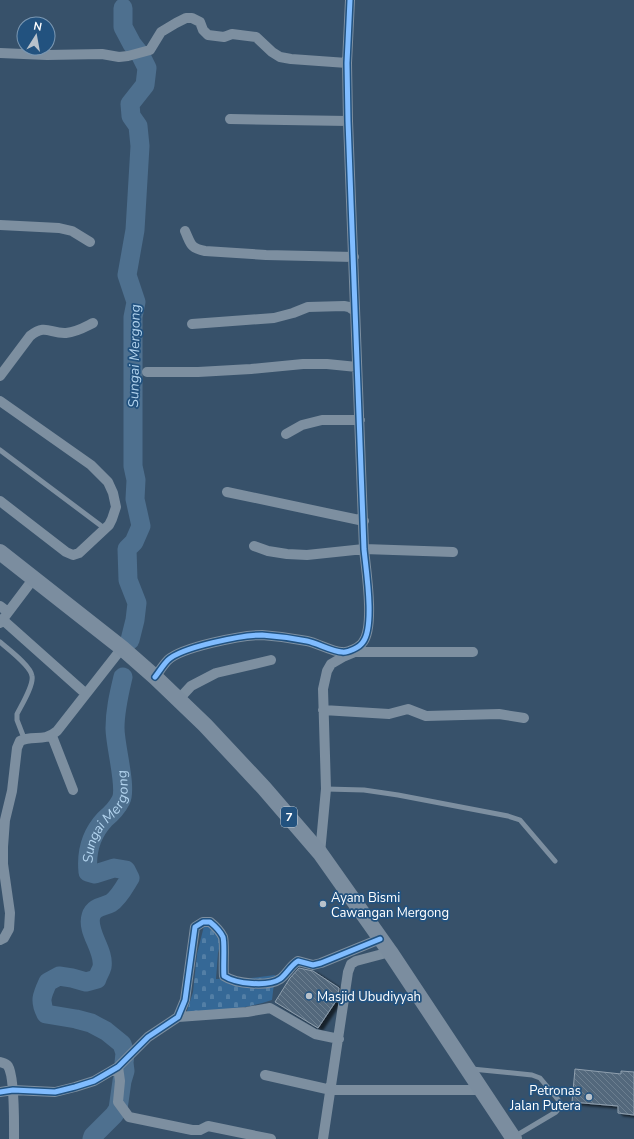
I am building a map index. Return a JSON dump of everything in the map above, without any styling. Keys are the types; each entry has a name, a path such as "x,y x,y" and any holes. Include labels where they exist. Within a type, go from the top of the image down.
{"main road":[{"name":"7","path":"0,552 122,648 155,677 205,725 264,788 320,853 390,952 514,1138"}],"street":[{"path":"320,853 326,789 323,688 327,671 331,664 342,653 359,647 364,641 370,619 364,549 348,121 347,63 350,0"},
{"path":"0,53 47,55 102,54 119,57 128,56 150,50 161,32 186,18 192,18 200,22 203,30 208,34 224,37 232,34 256,36 272,52 280,57 347,63"},
{"path":"230,119 348,121"},
{"path":"0,225 59,228 72,231 90,242"},
{"path":"185,231 195,249 205,251 266,255 354,257"},
{"path":"192,324 274,318 308,307 344,306 355,310"},
{"path":"0,376 30,336 36,331 45,328 64,333 73,332 93,322"},
{"path":"148,372 198,372 302,364 327,364 357,367"},
{"path":"0,401 92,465 108,482 114,493 116,507 108,525 79,553 73,555 66,552 0,501"},
{"path":"286,434 302,425 322,420 360,420"},
{"path":"227,492 364,520"},
{"path":"254,546 268,551 307,555 364,549 453,552"},
{"path":"34,578 3,615 86,694"},
{"path":"155,677 168,660 185,650 224,641 261,635 309,641 342,653"},
{"path":"0,940 4,938 9,929 10,923 10,912 3,864 5,820 12,791 17,748 20,741 24,738 42,739 52,736 122,648"},
{"path":"331,664 355,652 472,652"},
{"path":"179,700 191,686 216,673 271,660"},
{"path":"323,710 390,714 408,709 426,716 499,714 524,718"},
{"path":"52,736 73,790"},
{"path":"178,1017 185,1000 195,927 203,922 210,922 217,928 223,938 224,976 231,981 246,984 269,982 281,979 291,966 298,961 313,965 321,963 380,939"},
{"path":"323,1139 348,972 351,964 356,961 390,952"},
{"path":"0,1092 13,1090 55,1092 94,1081 119,1066 148,1036 178,1017 270,1008 315,1034 339,1039"},
{"path":"0,1062 7,1064 9,1068 13,1090 14,1139"},
{"path":"119,1066 120,1081 118,1102 129,1117 192,1130 200,1130 208,1126 271,1139"},
{"path":"265,1075 331,1090 481,1090"}],"lane":[{"path":"0,450 104,528"},
{"path":"0,642 28,668 32,675 32,682 17,714 17,720 24,738"},
{"path":"326,789 364,790 391,794 508,816 520,820 555,861"},
{"path":"467,1069 520,1072 532,1075 540,1078 560,1102 560,1107 556,1112 514,1138"}],"green space":[{"path":"204,926 212,926 222,937 218,953 216,979 251,978 275,975 272,1000 230,1010 186,1014 193,992 197,954"}],"building":[{"name":"Masjid Ubudiyyah","path":"299,968 313,971 339,988 338,998 318,1028 275,1002 290,978"},
{"path":"575,1069 621,1074 621,1071 634,1072 634,1115 618,1113 618,1106 572,1102"}],"waterway":[{"name":"Sungai Mergong","path":"123,8 123,27 147,68 145,85 130,104 131,116 138,126 140,146 135,230 127,275 136,302 133,317 133,466 136,480 135,499 141,526 134,542 127,549 128,580 137,603 130,640"},
{"name":"Sungai Mergong","path":"92,1139 93,1136 118,1109 125,1071 125,1053 122,1044 106,1031 91,1023 46,1014 42,998 48,982 59,976 86,982 97,979 102,967 102,961 101,954 91,928 91,916 94,910 114,901 122,892 130,878 126,870 114,868 95,874 88,872 88,857 90,844 93,837 100,825 114,811 121,800 123,786 115,721 116,708 123,677"}],"cycle path":[{"path":"155,677 166,662 175,655 199,646 227,639 262,635 273,636 307,641 334,651 345,652 357,648 363,642 367,634 369,597 364,549 348,121 347,63 350,0"},
{"path":"0,1092 13,1090 55,1092 94,1081 118,1067 148,1037 178,1017 185,1000 195,927 203,922 210,922 223,937 224,976 229,979 252,984 268,983 280,979 298,961 313,965 321,963 380,939"}],"place":[{"name":"Ayam Bismi Cawangan Mergong","path":"323,904"},
{"name":"Masjid Ubudiyyah","path":"309,996"},
{"name":"Petronas Jalan Putera","path":"589,1097"}]}
